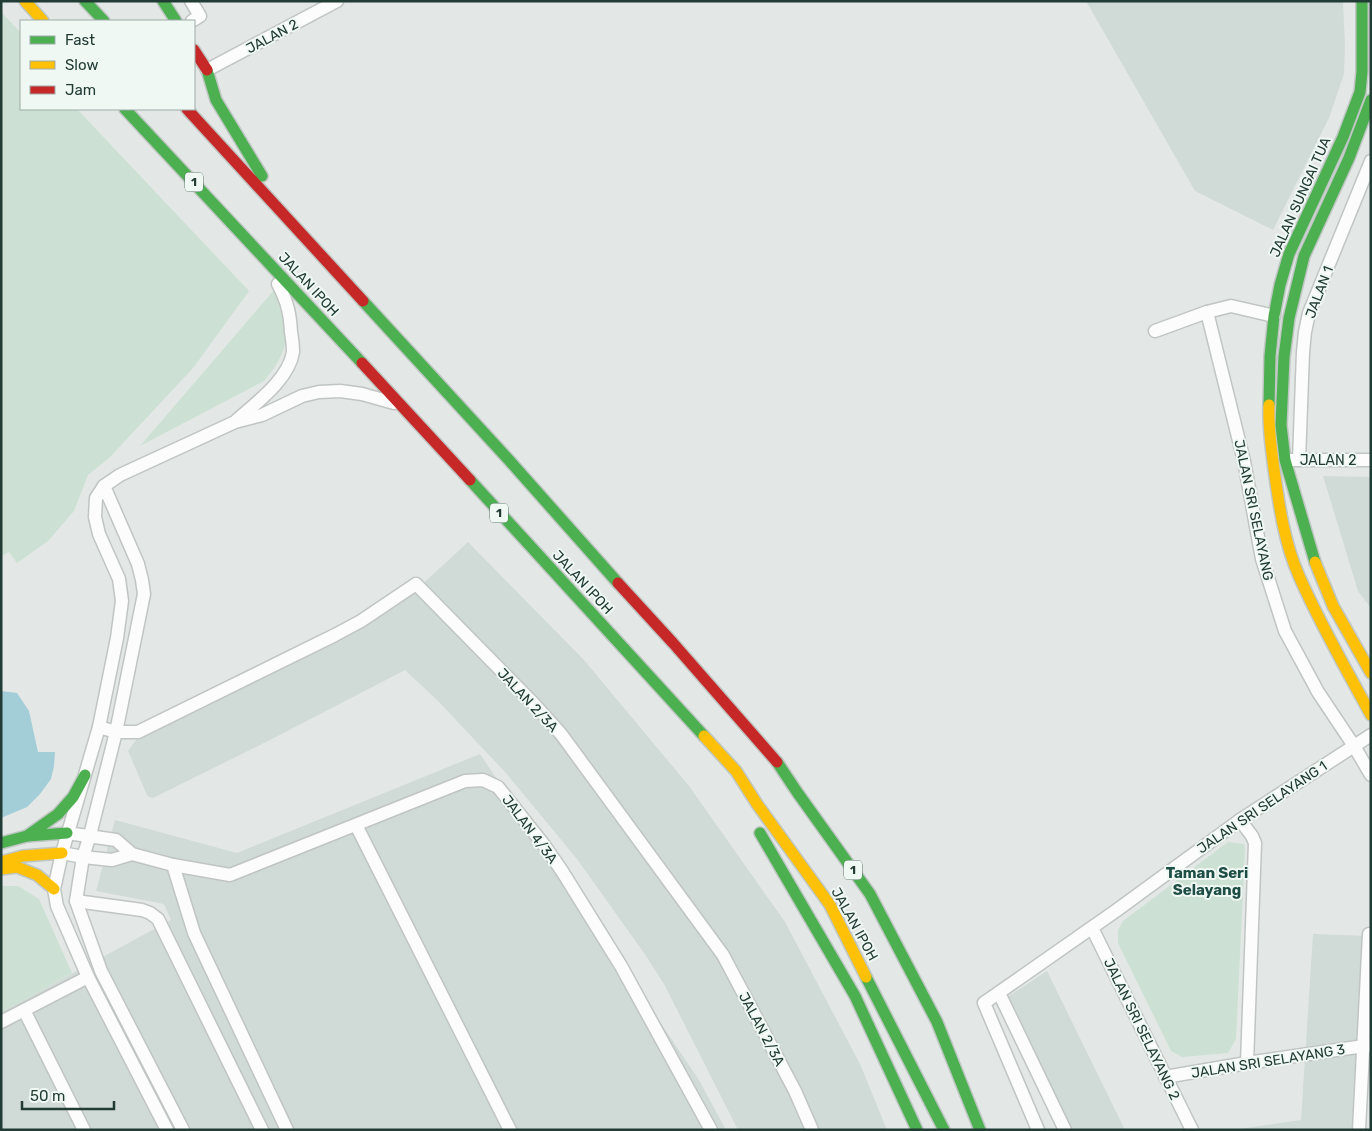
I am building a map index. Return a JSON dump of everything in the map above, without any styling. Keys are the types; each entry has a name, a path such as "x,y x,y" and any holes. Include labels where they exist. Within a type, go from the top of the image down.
{"main road":[{"path":"25,1 42,20"},
{"path":"85,1 103,20"},
{"path":"163,1 175,20"},
{"name":"JALAN SUNGAI TUA","path":"1362,1 1362,72 1360,92 1344,137 1289,254 1280,285 1274,316 1270,356 1268,425 1278,506 1288,546 1299,576 1330,640 1371,715"},
{"path":"195,52 207,70 216,100 285,215"},
{"path":"203,99 206,94 205,79 207,70"},
{"name":"JALAN SUNGAI TUA","path":"1371,100 1349,158 1304,256 1289,318 1284,357 1281,426 1286,460 1306,536 1324,588 1371,674"},
{"name":"JALAN IPOH","path":"126,110 401,405 736,771 830,905 944,1130"},
{"name":"JALAN IPOH","path":"188,110 508,459 673,642 776,760 870,894 937,1022 980,1130"},
{"path":"736,771 745,804"},
{"path":"27,836 58,814 73,797 85,775"},
{"path":"752,820 778,861 855,996 917,1130"},
{"path":"1,843 27,836 68,833"},
{"path":"1,862 9,858 62,853"},
{"path":"1,869 17,867 37,875 54,889"}],"street":[{"path":"191,1 200,16 194,20"},
{"name":"JALAN 2","path":"207,70 337,1"},
{"name":"JALAN 1","path":"1299,460 1303,352 1309,313 1371,161"},
{"path":"235,422 271,390 286,370 293,352 290,312 285,296 262,256"},
{"path":"1155,331 1207,312 1231,306 1274,316"},
{"name":"JALAN SRI SELAYANG","path":"1207,312 1244,461 1262,559 1285,631 1318,692 1371,775"},
{"path":"167,1130 88,977 57,906 54,889 62,853 99,727 117,638 122,601 119,579 98,534 95,517 96,498 104,486 120,475 235,422 262,415 302,396 318,392 340,391 362,394 401,405"},
{"name":"JALAN 2","path":"1286,460 1371,460"},
{"path":"104,486 138,564 144,594 116,732 83,857 76,901 101,972 183,1130"},
{"name":"JALAN 2/3A","path":"99,727 116,732 138,732 335,635 361,621 416,584 534,704 560,734 717,947 795,1090 812,1130"},
{"name":"JALAN SRI SELAYANG 1","path":"1038,1130 984,1003 1092,928 1240,820 1371,736"},
{"name":"JALAN 4/3A","path":"68,833 116,840 132,854 173,865 230,875 465,781 483,780 498,787 562,871 621,966 711,1130"},
{"path":"1240,820 1255,843 1247,1063"},
{"path":"356,825 510,1130"},
{"name":"JALAN 4/3A","path":"62,853 112,860 132,854"},
{"path":"173,865 194,933 287,1130"},
{"path":"76,901 142,910 158,919 262,1130"},
{"name":"JALAN SRI SELAYANG 2","path":"1092,928 1192,1130"},
{"path":"1359,1130 1367,1045 1370,934"},
{"path":"1,1022 88,977"},
{"path":"999,993 1065,1130"},
{"path":"24,1010 84,1130"},
{"name":"JALAN SRI SELAYANG 3","path":"1165,1077 1367,1045"}],"shaded area":[{"path":"1086,1 1343,1 1344,74 1329,118 1273,230 1195,191"},
{"path":"1323,476 1371,477 1371,608 1358,591"},
{"path":"468,542 584,660 689,786 785,922 860,1064 887,1130 738,1130 664,984 577,859 506,773 438,701 405,670 153,798 147,795 128,751 138,737 416,590"},
{"path":"480,754 699,1080 726,1130 1,1130 1,1012 171,920 164,904 96,891 115,820 237,853"},
{"path":"1313,934 1365,936 1355,1130 1232,1130 1301,1120"},
{"path":"1047,971 1125,1130 1069,1130 1006,998"}],"green space":[{"path":"1,12 20,32 20,110 78,110 249,291 193,368 110,457 88,475 74,511 48,541 17,563 9,552 1,556"},
{"path":"274,290 284,325 285,344 274,368 264,381 140,446"},
{"path":"1228,842 1244,844 1245,850 1236,1039 1228,1053 1182,1057 1171,1051 1118,943 1118,930 1123,921"},
{"path":"1,886 18,886 39,899 72,973 1,1012"}],"water":[{"path":"1,691 17,693 29,711 38,752 55,752 51,779 40,794 27,807 1,818"}],"traffic: fast":[{"path":"85,1 103,20"},
{"path":"163,1 175,20"},
{"path":"1269,405 1270,356 1274,316 1289,254 1343,137 1360,92 1362,72 1362,1"},
{"path":"207,70 216,100 262,176"},
{"path":"1315,562 1285,460 1281,425 1284,357 1289,318 1304,256 1349,158 1371,100"},
{"path":"126,110 362,363"},
{"path":"363,301 508,459 618,583"},
{"path":"470,480 704,736"},
{"path":"777,762 870,894 937,1022 980,1130"},
{"path":"27,836 58,814 73,797 85,775"},
{"path":"1,843 27,836 67,833"},
{"path":"760,833 855,996 917,1130"},
{"path":"866,977 944,1130"}],"traffic: slow":[{"path":"25,1 42,20"},
{"path":"1269,405 1270,437 1276,483 1289,550 1316,612 1371,715"},
{"path":"1315,562 1333,606 1371,673"},
{"path":"704,736 736,771 757,804 830,905 866,977"},
{"path":"1,862 23,856 62,853"},
{"path":"1,869 17,867 37,875 54,889"}],"traffic: jam":[{"path":"195,52 207,70"},
{"path":"188,110 363,301"},
{"path":"362,363 470,480"},
{"path":"618,583 777,762"}],"district":[{"name":"Taman Seri Selayang","path":"1207,882"}]}
